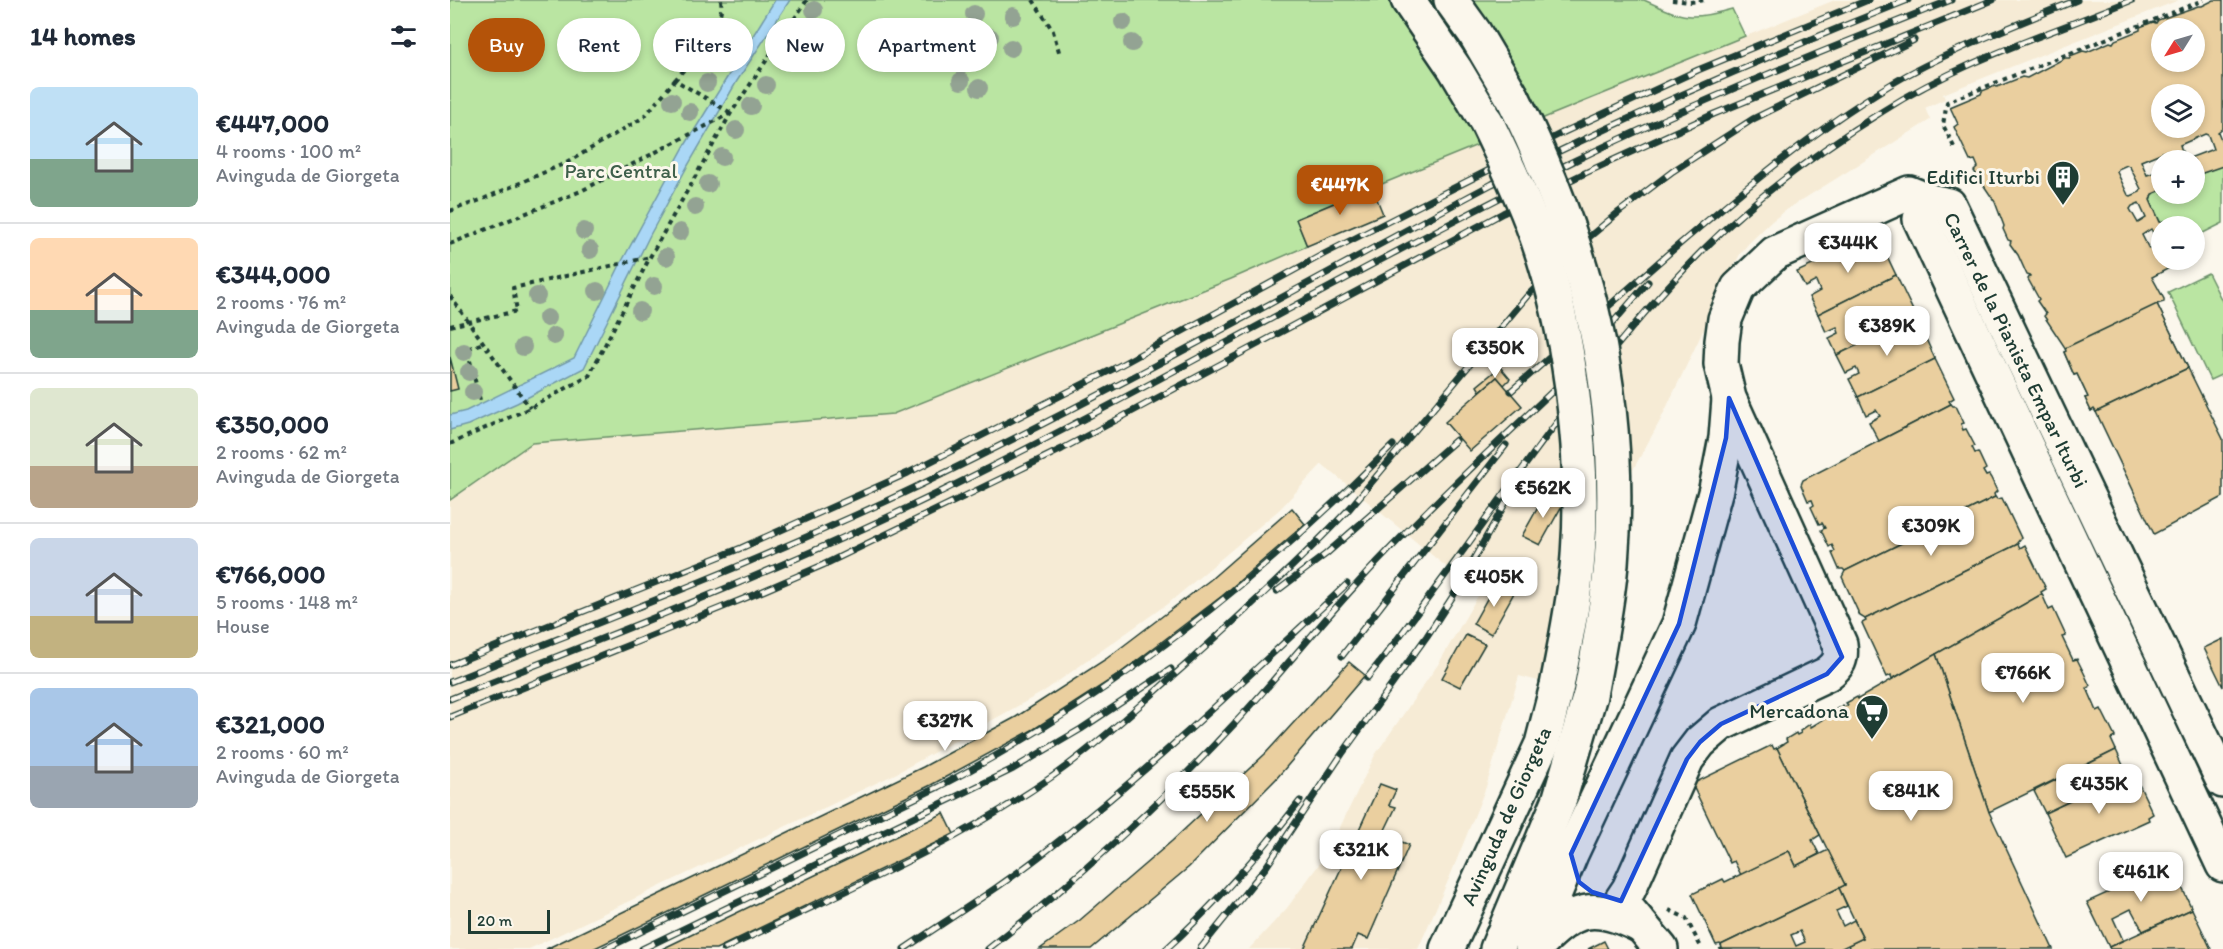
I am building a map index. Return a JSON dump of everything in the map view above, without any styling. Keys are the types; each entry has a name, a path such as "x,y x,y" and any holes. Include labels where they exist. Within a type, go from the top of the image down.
{"street":[{"name":"Avinguda de Giorgeta","path":"1408,0 1455,69 1486,122 1531,222 1554,303 1573,390 1579,499 1578,557 1557,686 1542,744 1447,949"},
{"name":"Avinguda de Giorgeta","path":"1451,0 1474,32 1513,98 1534,139 1559,200 1578,256 1601,350 1609,407 1613,471 1611,565 1590,695 1559,801 1497,949"},
{"path":"1641,926 1632,882 1687,759 1700,742 1721,724 1827,674 1837,666 1842,657 1840,644 1729,398 1721,364 1725,319 1738,288 1775,253 1909,193 1929,201"},
{"name":"Carrer de la Pianista Empar Iturbi","path":"2223,781 1949,205 1929,201 1920,219 2223,865"},
{"path":"1533,949 1571,854 1678,624 1716,489 1726,438 1729,398"},
{"path":"1716,489 1726,471 1736,462 1749,461 1761,468"},
{"name":"Carrer de la Pianista Empar Iturbi","path":"2064,526 2082,525 2094,511"},
{"path":"2086,573 2099,560 2117,558"},
{"path":"1571,854 1574,872 1579,882 1641,926"},
{"path":"1533,949 1568,918 1588,911 1604,911 1641,926"}],"path":[{"path":"450,211 568,162 644,117 707,41 716,25 722,5 721,0"},
{"path":"450,444 530,408 589,376 650,257 731,113 807,0"},
{"path":"1034,0 1053,32 1060,55"},
{"path":"1672,0 1690,2 1706,0"},
{"path":"1954,147 1943,125 1947,102 2204,0"},
{"path":"675,80 731,113"},
{"path":"450,244 581,191 731,113"},
{"path":"450,326 517,311 513,288 650,257"},
{"path":"450,296 530,408"},
{"path":"480,400 467,349 483,343"}],"highlighted area":[{"path":"1729,398 1842,657 1827,674 1721,724 1700,742 1687,759 1621,901 1592,892 1579,882 1571,854 1679,624 1726,438"}],"shaded area":[{"path":"1835,0 2179,0 1943,94 1945,99 1925,108 1930,120 1789,208 1772,221 1740,254 1660,421 1630,475 1628,585 1608,699 1519,676 1486,787 1418,949 1249,949 1287,908 1328,852 1375,755 1439,663 1479,594 1322,464 1280,509 1170,602 1043,692 895,774 529,949 450,949 450,500 532,443 893,414 1231,279 1383,214 1372,187"}],"green space":[{"name":"Parc Central","path":"450,0 1644,0 1687,16 1706,15 1732,9 1745,36 1296,219 1307,246 1231,279 893,414 532,443 450,500"},
{"path":"2223,165 2223,223 2205,232 2205,216 2157,216 2152,204 2205,204 2205,172"},
{"path":"2208,273 2223,303 2223,374 2210,380 2168,292"}],"water":[{"path":"775,0 790,0 778,18 765,18 765,38 753,57 753,36"},
{"path":"730,72 743,72 650,235 584,368 517,403 468,425 450,430 450,415 466,411 574,358 621,263 684,147"}],"building":[{"name":"Edifici Iturbi","path":"2214,0 2223,0 2223,128 2218,132 2223,144 2223,166 2205,172 2205,152 2213,149 2208,135 2205,134 2205,84 2151,84 2151,138 2196,138 2180,145 2182,150 2151,150 2151,157 2141,161 2147,175 2151,174 2150,200 2157,216 2151,216 2151,229 2142,235 2151,249 2151,270 2166,270 2152,277 2164,299 2164,302 2157,304 2188,368 2096,412 2094,409 2091,411 2085,398 2088,397 2077,374 2074,375 2064,352 2066,351 2064,346 2044,316 2046,314 2037,301 2039,299 2028,279 2030,276 2027,275 2010,244 2011,241 2008,240 1995,202 1974,171 1978,167 1975,160 1970,161 1954,127 1958,124 1950,107 1995,86 2022,77 2027,78 2070,56 2083,51 2087,52 2110,42 2113,43 2151,23 2151,72 2205,72 2205,18 2164,18","holes":["2127,165 2141,189 2140,192 2131,196 2128,195 2117,172 2118,169","2139,203 2146,218 2138,223 2130,209"]},
{"path":"1372,187 1383,214 1307,246 1296,219"},
{"path":"1877,235 1896,275 1818,314 1809,297 1820,291 1816,281 1805,287 1797,272"},
{"path":"1896,275 1916,317 1837,355 1829,338 1839,333 1837,327 1826,332 1818,314"},
{"path":"2157,304 2188,368 2096,412 2094,409 2091,411 2085,398 2088,397 2077,374 2074,375 2064,352 2065,348"},
{"path":"1916,317 1935,359 1858,397 1849,379 1859,374 1856,368 1846,373 1837,355"},
{"path":"450,357 458,389 450,391"},
{"path":"1935,359 1954,398 1949,401 1951,404 1879,441 1869,422 1880,416 1876,410 1866,415 1858,397"},
{"path":"1500,367 1510,379 1504,385 1497,377 1480,391 1477,386"},
{"path":"2188,368 2223,439 2223,497 2154,534 2096,412"},
{"path":"1497,377 1522,406 1470,451 1445,422"},
{"path":"1951,404 1956,406 1964,423 1961,424 1963,430 1966,429 1975,446 1972,447 1975,453 1978,452 1986,469 1983,471 1991,478 1997,491 1994,494 1995,497 1845,571 1839,569 1832,553 1835,551 1832,545 1829,547 1821,530 1825,528 1822,523 1819,524 1811,507 1814,505 1812,500 1808,501 1801,485 1803,480"},
{"path":"1546,493 1564,502 1540,545 1522,536"},
{"path":"1995,497 2002,498 2021,538 2018,544 1865,619 1860,616 1842,577 1845,571"},
{"path":"1292,508 1305,524 1222,596 1118,675 1034,729 931,785 593,949 546,949 923,767 1016,717 1106,659 1210,580"},
{"path":"2018,544 2020,548 2025,545 2046,589 2041,592 2042,594 1892,679 1891,675 1887,677 1862,623 1866,621 1865,619"},
{"path":"1497,581 1515,591 1491,634 1473,624"},
{"path":"2042,594 2049,610 2053,608 2066,636 2062,637 2073,660 2077,659 2084,673 2090,686 2087,688 2097,711 2101,709 2115,737 2111,739 2116,750 1989,812 1936,654"},
{"path":"1466,635 1485,644 1460,687 1442,678"},
{"path":"2223,639 2223,687 2204,648"},
{"path":"1936,654 1989,812 2053,949 1850,949 1848,945 1863,938 1839,888 1845,885 1777,748 1787,742 1786,739 1796,733 1797,735 1801,733 1800,731 1810,724 1811,727 1843,705 1844,707 1848,705 1846,703 1857,697 1858,699"},
{"path":"1349,662 1365,675 1276,779 1189,867 1091,949 1040,949 1080,920 1172,841 1265,754"},
{"path":"1772,745 1774,749 1777,748 1820,835 1812,840 1819,854 1796,866 1789,851 1741,875 1734,861 1730,863 1692,784"},
{"path":"2116,750 2127,774 2045,813 2034,791"},
{"path":"2127,774 2128,776 2134,774 2153,814 2148,817 2149,820 2066,858 2045,813"},
{"path":"1380,784 1396,790 1389,805 1396,807 1383,834 1409,845 1368,939 1358,935 1352,949 1304,949"},
{"path":"944,813 954,834 716,949 662,949"},
{"path":"1828,850 1845,885 1721,945 1716,945 1692,894 1723,879 1725,882 1789,851 1796,866"},
{"path":"2171,864 2192,909 2143,931 2131,909 2113,918 2123,940 2109,947 2087,902"},
{"path":"1839,888 1847,906 1836,911 1843,926 1854,920 1863,938 1840,949 1719,949 1722,948 1721,945","holes":["1800,931 1805,942 1796,946 1791,935"]},
{"path":"2192,909 2211,949 2110,949 2109,947"},
{"path":"1604,941 1608,949 1588,949"}],"railway":[{"path":"450,665 741,548 908,473 1115,368 1322,255 1562,133 1698,70 1868,0"},
{"path":"450,682 743,564 859,514 1134,377 1492,184 1543,159 1698,88 1908,0"},
{"path":"450,699 690,603 868,527 1008,458 1413,243 1576,160 1715,97 1951,0"},
{"path":"450,717 823,565 1062,449 1503,213 1585,173 1714,114 1993,0"},
{"path":"1511,391 1725,206 1783,158 1844,114 1927,64 2077,0"},
{"path":"1367,678 1613,350 1657,299 1724,229 1767,192 1813,158 1859,126 1912,94 1973,63 2132,0"},
{"path":"724,949 934,848 1014,802 1053,776 1119,724 1268,589 1330,529 1528,295 1582,243 1673,171 1753,119 1914,40"},
{"path":"1554,391 1648,282"},
{"path":"988,949 1085,869 1177,783 1254,702 1347,594 1386,553 1449,489 1558,386"},
{"path":"1277,591 1326,554 1456,440"},
{"path":"605,949 938,787 1062,716 1122,676 1235,590 1342,495 1393,445"},
{"path":"1342,656 1506,445"},
{"path":"1200,949 1266,867 1342,754 1427,636 1453,596 1506,502"},
{"path":"904,949 1015,875 1089,817 1202,719 1347,584"},
{"path":"642,949 1013,769 1081,729 1171,669"},
{"path":"1166,949 1236,878 1300,801"}],"place":[{"name":"Edifici Iturbi","path":"2063,206"},
{"name":"Mercadona","path":"1872,740"}]}
